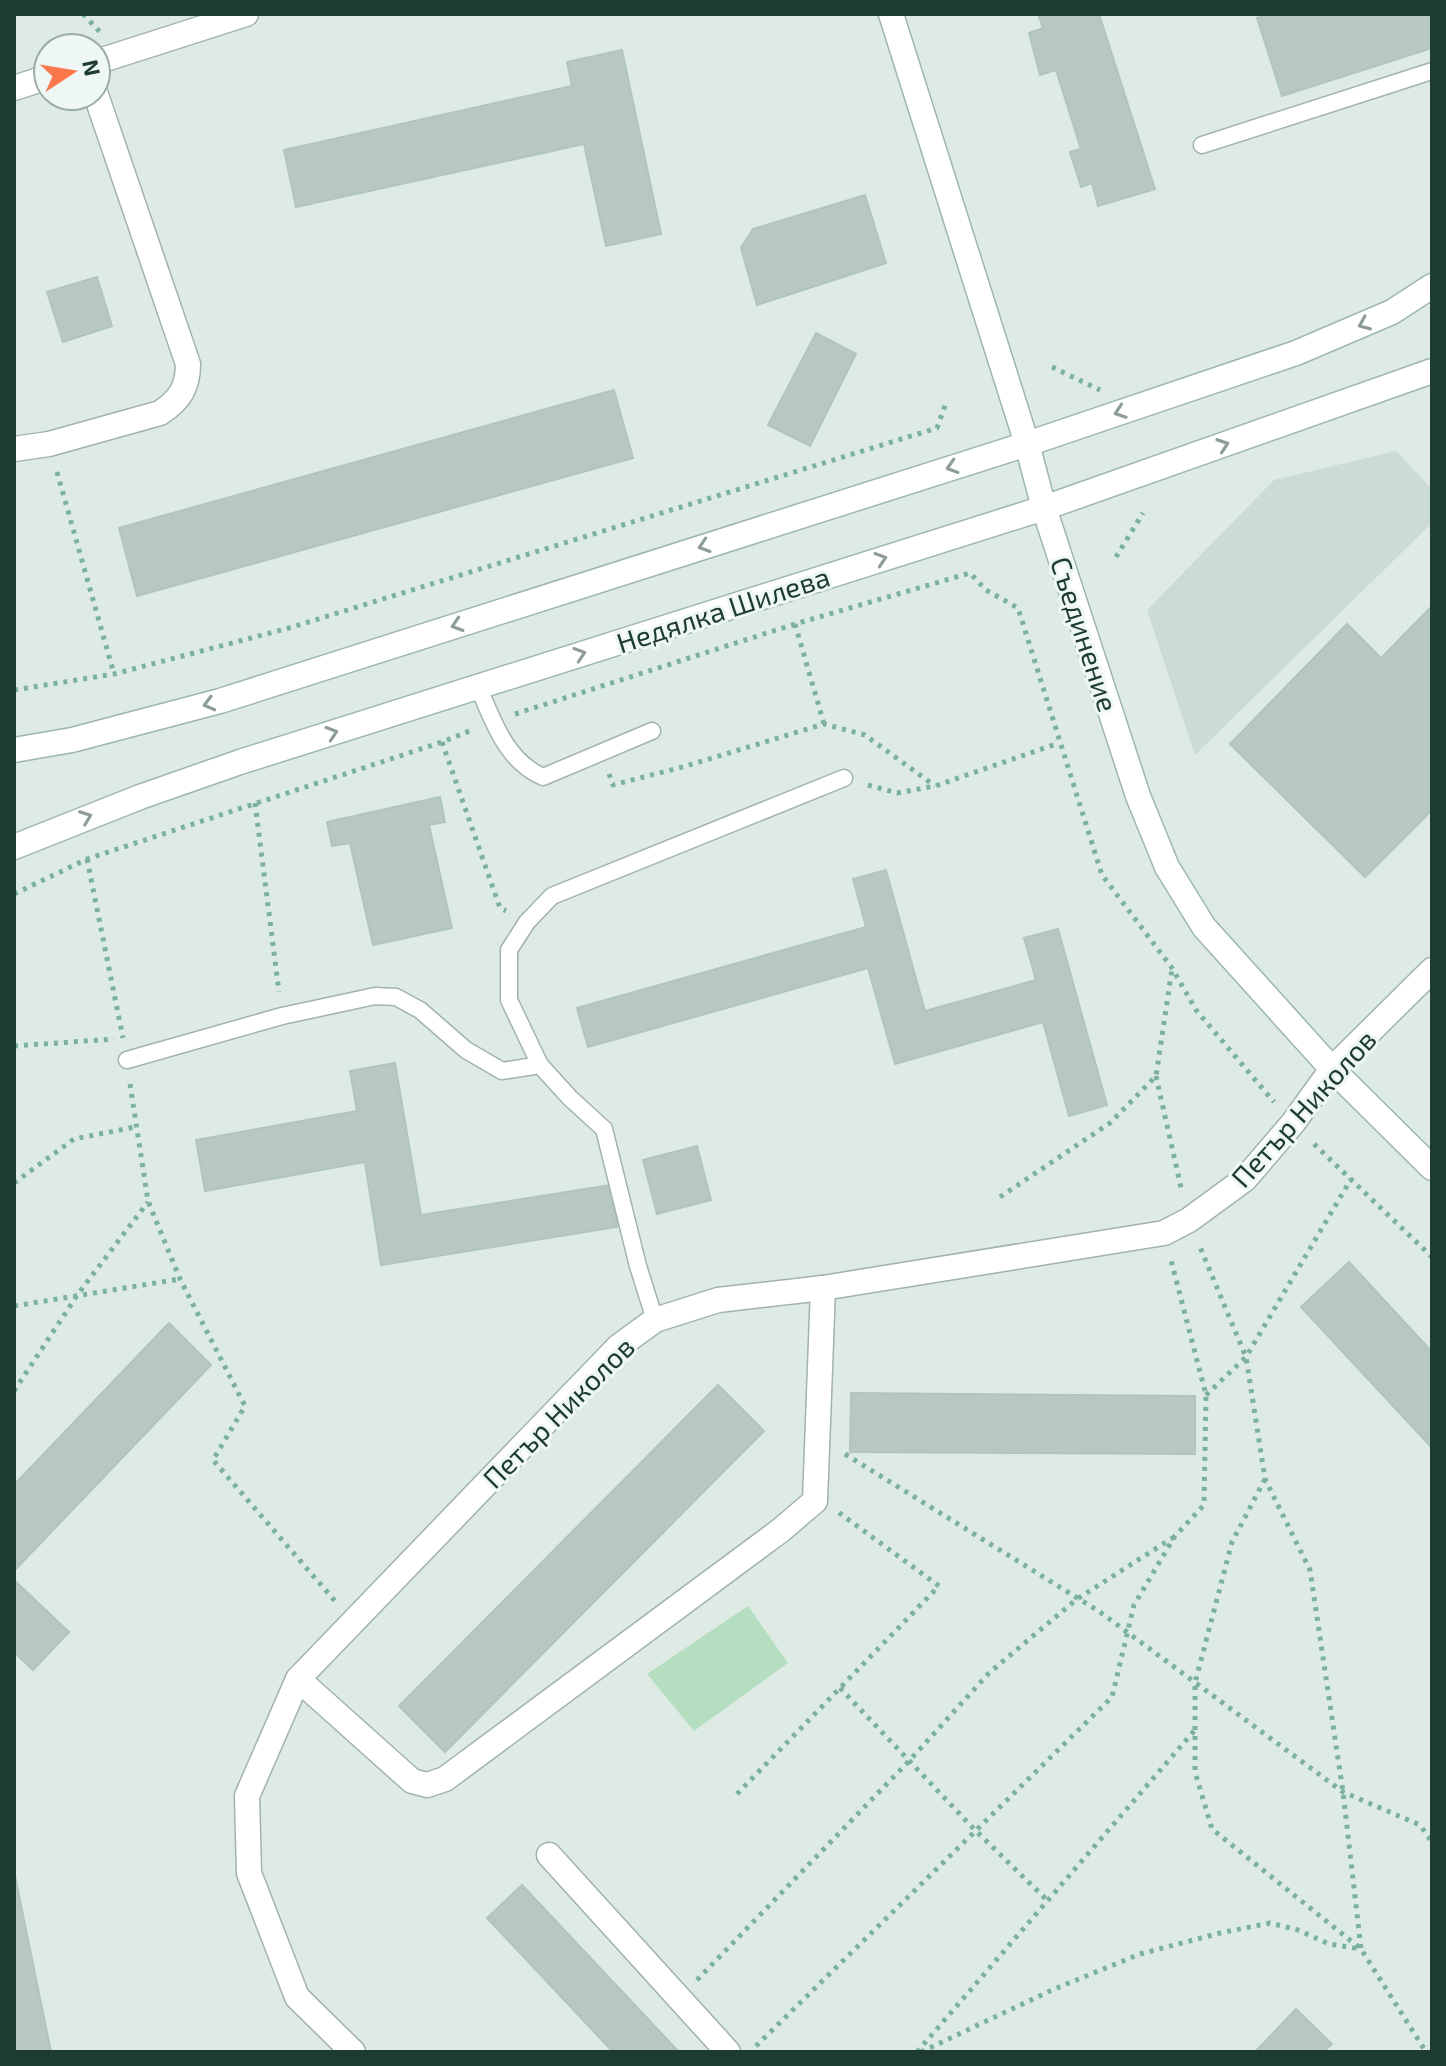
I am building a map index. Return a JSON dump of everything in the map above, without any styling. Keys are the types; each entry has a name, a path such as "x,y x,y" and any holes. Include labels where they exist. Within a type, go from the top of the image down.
{"street":[{"path":"112,57 246,14"},
{"name":"Съединение","path":"891,14 1027,444 1044,508 1138,796 1167,867 1204,927 1332,1069 1432,1168"},
{"path":"14,449 49,444 160,413 182,393 188,379 188,364 102,112"},
{"path":"14,750 72,740 220,701 1027,444 1296,353 1392,312 1432,286"},
{"name":"Недялка Шилева","path":"14,847 240,762 1044,508 1432,371"},
{"name":"Петър Николов","path":"353,2052 297,1997 249,1873 247,1796 298,1679 618,1347 655,1320 718,1300 823,1288 1164,1233 1189,1220 1245,1179 1293,1123 1332,1069 1432,970"},
{"path":"298,1679 412,1781 427,1785 445,1779 781,1530 815,1501 823,1288"},
{"path":"549,1855 728,2052"}],"lane":[{"path":"1202,145 1432,71"},
{"path":"478,686 511,754 527,770 543,777 652,731"},
{"path":"655,1320 638,1266 604,1129 540,1065 509,1000 509,950 527,922 552,896 844,778"},
{"path":"127,1060 282,1016 375,996 396,997 420,1010 466,1050 502,1071 540,1065"}],"path":[{"path":"1052,367 1104,392"},
{"path":"14,690 114,674 289,628 937,428 947,400"},
{"path":"49,444 114,674"},
{"path":"1116,557 1143,513"},
{"path":"14,894 87,859 442,742 493,721 795,624 970,573 986,590 1018,608 1102,875 1172,968 1196,1010 1277,1106"},
{"path":"795,624 824,724"},
{"path":"602,754 613,785 824,724 865,735 935,786"},
{"path":"442,742 500,908 527,922"},
{"path":"844,778 897,793 935,786 1059,743"},
{"path":"255,803 282,1016"},
{"path":"87,859 127,1060 148,1201 180,1279 245,1406 213,1460 353,1622"},
{"path":"1172,968 1156,1076 1189,1220 1246,1357 1265,1479 1310,1570 1343,1792 1361,1949"},
{"path":"14,1046 123,1038"},
{"path":"1000,1197 1110,1123 1156,1076"},
{"path":"14,1183 74,1139 135,1127"},
{"path":"1335,1164 1432,1257"},
{"path":"1206,1395 1246,1357 1351,1179"},
{"path":"14,1391 78,1294 148,1201"},
{"path":"749,2052 1112,1697 1134,1605 1175,1536 1204,1505 1206,1395 1164,1233"},
{"path":"14,1306 180,1279"},
{"path":"817,1436 1129,1632 1343,1792 1420,1825 1432,1842"},
{"path":"1265,1479 1232,1542 1195,1683 1195,1772 1212,1829 1361,1949 1426,2052"},
{"path":"737,1794 939,1586 815,1494"},
{"path":"678,1999 909,1761 989,1673 1077,1599 1175,1536"},
{"path":"840,1688 975,1830 1048,1901"},
{"path":"919,2052 1195,1730"},
{"path":"919,2052 1052,1990 1140,1954 1220,1933 1270,1923 1298,1930 1329,1944 1361,1949"}],"shaded area":[{"path":"1396,451 1432,489 1432,523 1195,755 1147,610 1274,480"}],"green space":[{"path":"748,1606 788,1663 694,1731 647,1674"}],"building":[{"path":"1038,14 1099,14 1155,189 1098,206 1092,183 1081,187 1070,152 1081,149 1056,70 1040,75 1029,33 1043,28"},
{"path":"1269,14 1432,14 1432,48 1282,96 1257,18"},
{"path":"622,50 661,234 606,246 584,144 296,207 284,150 572,86 567,62"},
{"path":"865,195 886,263 757,305 741,248 753,229"},
{"path":"97,277 112,326 63,342 47,292"},
{"path":"816,333 856,354 810,446 768,425"},
{"path":"614,390 633,458 137,596 119,528"},
{"path":"1432,606 1432,810 1365,877 1230,744 1347,624 1381,658"},
{"path":"440,797 445,822 429,825 452,928 373,945 350,843 332,846 327,822"},
{"path":"886,870 925,1011 1036,980 1024,938 1058,929 1107,1105 1069,1116 1043,1022 895,1064 868,968 588,1047 577,1008 866,927 853,879"},
{"path":"395,1063 421,1215 611,1185 617,1227 381,1265 365,1162 205,1191 196,1140 357,1111 350,1071"},
{"path":"697,1146 711,1200 657,1214 643,1160"},
{"path":"1349,1262 1432,1352 1432,1448 1301,1307"},
{"path":"169,1323 211,1365 14,1571 14,1485"},
{"path":"718,1385 764,1431 445,1752 399,1706"},
{"path":"851,1393 1195,1396 1195,1454 850,1452"},
{"path":"14,1580 69,1632 33,1670 14,1652"},
{"path":"14,1871 51,2052 14,2052"},
{"path":"522,1885 679,2052 613,2052 487,1918"},
{"path":"1296,2009 1332,2044 1323,2052 1255,2052"}]}
